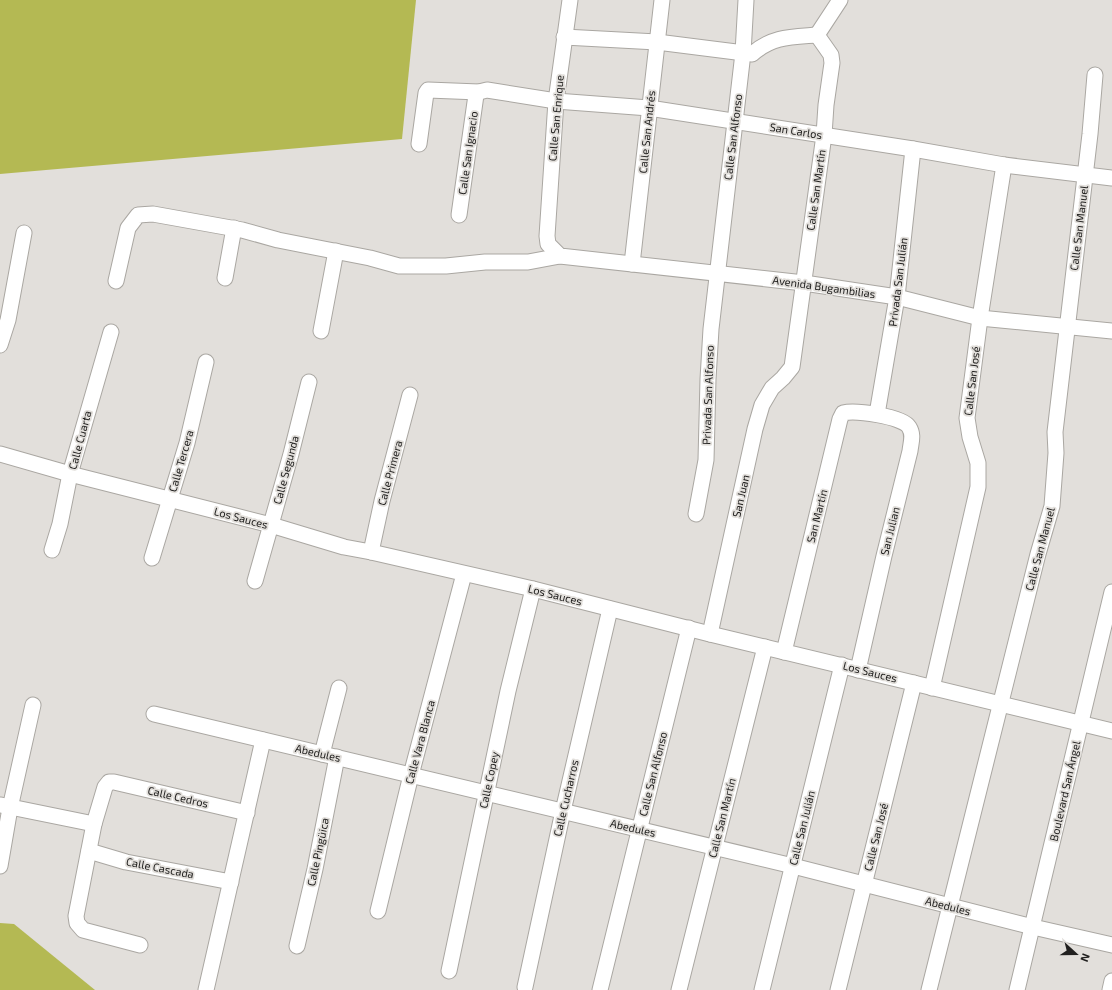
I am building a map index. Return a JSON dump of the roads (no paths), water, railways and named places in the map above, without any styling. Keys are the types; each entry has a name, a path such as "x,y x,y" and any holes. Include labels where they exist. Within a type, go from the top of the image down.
{"street":[{"name":"Calle San Enrique","path":"560,256 548,244 547,236 556,101 570,0"},
{"name":"Calle San Andrés","path":"632,264 662,0"},
{"name":"Calle San Alfonso","path":"717,274 743,53 746,0"},
{"path":"564,37 657,42 752,54 760,47 786,37 817,35 840,0"},
{"name":"Calle San Martín","path":"792,367 824,135 826,105 832,63 831,55 817,35"},
{"name":"Calle San Manuel","path":"930,990 1038,554 1052,506 1056,453 1054,432 1085,175 1095,75"},
{"name":"San Carlos","path":"419,144 426,93 428,90 479,92 487,90 556,101 649,108 913,149 1004,165 1112,178"},
{"name":"Calle San Ignacio","path":"459,215 476,95 479,92"},
{"name":"Privada San Julián","path":"877,414 897,297 913,149"},
{"name":"Calle San José","path":"932,688 978,487 978,463 970,437 967,418 980,318 1004,165"},
{"name":"Avenida Bugambilias","path":"116,281 128,228 138,215 153,214 234,228 278,240 336,251 400,266 446,266 485,262 528,262 560,256 804,283 897,297 980,318 1112,331"},
{"path":"225,278 234,228"},
{"path":"0,345 8,320 24,233"},
{"path":"321,331 336,251"},
{"name":"Privada San Alfonso","path":"696,514 706,460 708,378 711,329 717,274"},
{"name":"Calle Cuarta","path":"52,550 60,524 70,474 111,332"},
{"name":"Calle Tercera","path":"152,558 186,443 206,362"},
{"name":"San Juan","path":"710,634 755,430 762,405 772,388 792,367"},
{"name":"Calle Segunda","path":"255,581 309,382"},
{"name":"Calle Primera","path":"371,552 382,501 410,395"},
{"name":"San Martín","path":"784,652 840,418 843,413 849,412 877,414"},
{"name":"San Julian","path":"858,670 910,451 912,435 908,425 901,421 877,414"},
{"name":"Los Sauces","path":"0,454 70,474 271,525 344,546 533,589 710,634 1112,731"},
{"name":"Calle Vara Blanca","path":"378,911 411,775 464,574"},
{"name":"Calle Copey","path":"449,971 508,691 533,589"},
{"name":"Boulevard San Ángel","path":"1017,990 1112,592"},
{"name":"Calle Cucharros","path":"525,987 563,811 610,609"},
{"name":"Calle San Alfonso","path":"600,990 689,628"},
{"name":"Calle San Martín","path":"679,990 765,647"},
{"name":"Calle San Julián","path":"762,990 842,665"},
{"name":"Calle San José","path":"838,990 914,683"},
{"path":"322,754 339,688"},
{"path":"0,866 5,806 33,705"},
{"name":"Abedules","path":"154,714 793,866 1033,927 1112,945"},
{"path":"206,990 263,740"},
{"name":"Calle Pingüica","path":"297,946 315,869 337,757"},
{"name":"Calle Cedros","path":"94,824 105,787 108,782 114,782 247,813"},
{"path":"5,806 94,824 76,916 77,923 83,930 140,945"},
{"name":"Calle Cascada","path":"89,851 126,862 231,882"},
{"path":"1110,990 1112,981"}]}
